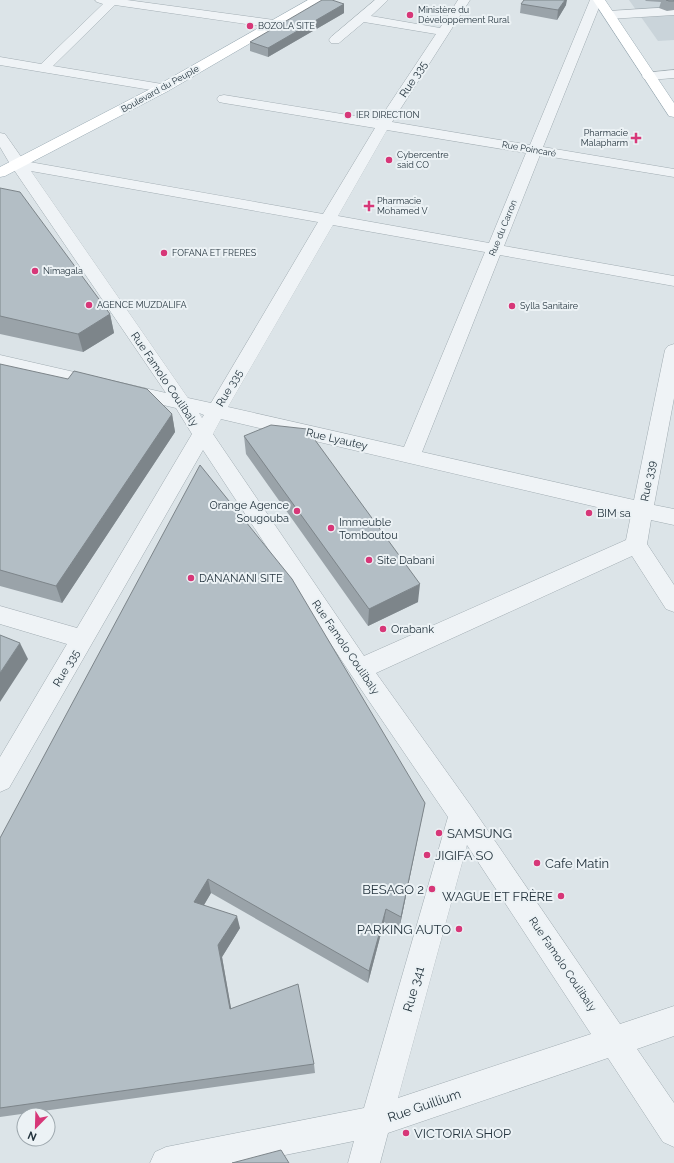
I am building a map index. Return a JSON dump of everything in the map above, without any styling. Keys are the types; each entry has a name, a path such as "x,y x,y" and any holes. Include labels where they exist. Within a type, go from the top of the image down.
{"main road":[{"name":"Boulevard du Peuple","path":"0,174 163,88 316,0"},
{"path":"597,0 609,15 674,113"}],"street":[{"path":"335,40 382,0"},
{"name":"Rue 335","path":"0,780 384,124 464,0"},
{"name":"Rue du Carron","path":"410,456 597,0"},
{"path":"44,68 107,1 274,24"},
{"path":"609,15 674,11"},
{"path":"362,18 443,32"},
{"path":"0,61 163,88"},
{"path":"650,76 674,74"},
{"name":"Rue Poincaré","path":"224,99 384,124 674,173"},
{"name":"Rue Famolo Coulibaly","path":"0,137 17,164 182,403 360,670 462,815 674,1131"},
{"path":"17,164 674,281"},
{"name":"Rue 339","path":"636,545 674,350"},
{"name":"Rue Lyautey","path":"0,361 674,517"},
{"path":"360,670 636,545 674,603"},
{"path":"0,615 83,639"},
{"name":"Rue 341","path":"364,1163 462,815"},
{"name":"Rue Guillium","path":"166,1163 376,1121 674,1021"}],"shaded area":[{"path":"629,0 674,0 674,40 658,41"}],"building":[{"path":"322,0 332,0 344,4 268,48 250,42"},
{"path":"524,0 565,0 558,10 521,4"},
{"name":"Nimagala","path":"0,188 20,192 110,314 78,334 0,316"},
{"path":"0,364 68,379 74,371 147,389 172,414 56,586 0,570"},
{"name":"Immeuble Tomboutou","path":"271,425 307,429 420,584 369,609 244,436"},
{"path":"200,465 292,579 425,803 401,917 386,909 369,971 208,879 194,902 237,916 218,945 230,1009 298,984 314,1064 0,1108 0,838"},
{"path":"0,635 20,643 0,673"},
{"path":"281,1150 289,1163 232,1163"}],"place":[{"name":"Ministère du Développement Rural","path":"410,15"},
{"name":"BOZOLA SITE","path":"250,26"},
{"name":"IER DIRECTION","path":"348,115"},
{"name":"Pharmacie Malapharm","path":"636,138"},
{"name":"Cybercentre said CO","path":"389,160"},
{"name":"Pharmacie Mohamed V","path":"369,206"},
{"name":"FOFANA ET FRERES","path":"164,253"},
{"name":"Nimagala","path":"35,271"},
{"name":"AGENCE MUZDALIFA","path":"89,305"},
{"name":"Sylla Sanitaire","path":"512,306"},
{"name":"Orange Agence Sougouba","path":"297,511"},
{"name":"BIM sa","path":"589,513"},
{"name":"Immeuble Tomboutou","path":"331,528"},
{"name":"Site Dabani","path":"369,560"},
{"name":"DANANANI SITE","path":"191,578"},
{"name":"Orabank","path":"383,629"},
{"name":"SAMSUNG","path":"439,833"},
{"name":"JIGIFA SO","path":"427,855"},
{"name":"Cafe Matin","path":"537,863"},
{"name":"BESAGO 2","path":"432,889"},
{"name":"WAGUE ET FRÈRE","path":"561,896"},
{"name":"PARKING AUTO","path":"459,929"},
{"name":"VICTORIA SHOP","path":"406,1133"}]}
